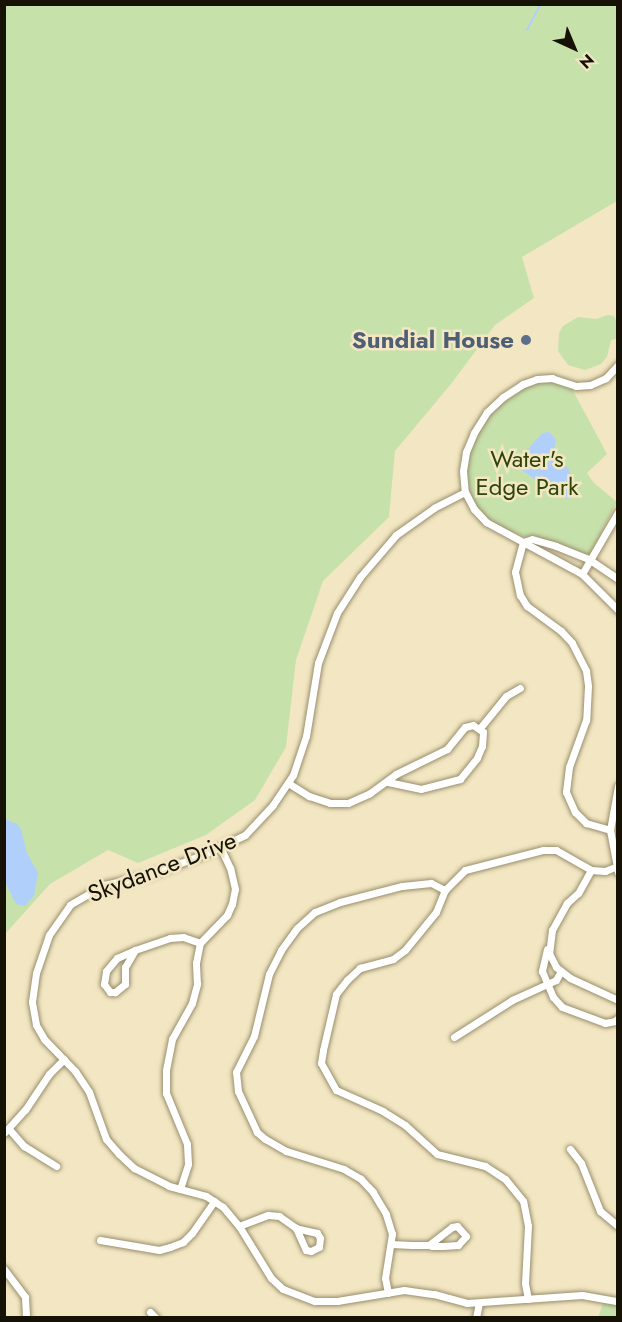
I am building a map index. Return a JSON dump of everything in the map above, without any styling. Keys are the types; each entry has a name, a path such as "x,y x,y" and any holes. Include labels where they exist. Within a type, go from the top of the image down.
{"street":[{"path":"618,364 606,378 590,385 576,386 552,378 537,379 523,384 503,397 487,412 466,452 463,471 465,492 474,509 486,522 582,574 618,610"},
{"name":"Skydance Drive","path":"465,492 434,508 396,535 360,577 337,613 318,663 306,736 288,783 273,806 245,835 149,875 104,885 70,905 49,935 36,972 32,1002 36,1025 89,1092 106,1139 119,1154 134,1168 180,1189 206,1196 223,1206 239,1226 272,1278 283,1289 299,1297 315,1301 337,1301 404,1290 434,1294 467,1303 583,1294 617,1301"},
{"path":"582,574 618,512"},
{"path":"523,542 532,539 590,560 618,579"},
{"path":"523,542 515,572 520,595 527,606 561,631 572,643 585,671 588,686 586,720 569,767 566,792 575,812 586,822 610,830"},
{"path":"480,728 506,696 520,688"},
{"path":"288,783 309,796 330,803 348,802 387,782 396,774 447,749 465,727 473,724 483,732 482,746 477,758 460,779 421,789 387,782"},
{"path":"528,1299 525,1283 528,1226 523,1201 506,1179 485,1166 437,1154 397,1120 336,1090 321,1063 336,994 360,968 393,959 406,949 436,912 445,890 465,870 543,850 556,850 591,870 616,870 610,830 618,786"},
{"path":"180,1189 188,1164 187,1144 166,1093 166,1071 172,1039 192,1003 197,984 196,963 200,943 227,915 232,904 235,889 220,847"},
{"path":"591,870 578,893 567,903 552,930 549,953 561,971 570,978 618,1000"},
{"path":"388,1293 385,1278 392,1234 386,1214 373,1192 360,1179 344,1169 273,1146 257,1132 238,1091 236,1072 254,1036 270,974 281,950 297,928 315,912 340,902 402,886 431,883 445,890"},
{"path":"135,950 125,968 125,984 115,992 110,992 104,984 106,970 117,957 135,950 176,938 183,937 200,943"},
{"path":"551,938 542,971 545,984 562,1007 575,1014 605,1023 618,1018"},
{"path":"454,1037 512,1000 556,980 561,971"},
{"path":"56,1166 24,1146 7,1131 49,1074 64,1059"},
{"path":"570,1149 581,1163 600,1211 618,1226"},
{"path":"100,1240 159,1250 170,1247 183,1242 192,1233 214,1201"},
{"path":"239,1226 268,1215 279,1216 296,1228"},
{"path":"391,1244 429,1245 458,1245 466,1236 457,1226 452,1227 429,1245"},
{"path":"4,1269 25,1297 26,1317"},
{"path":"476,1317 479,1303"},
{"path":"150,1312 156,1317"}],"green space":[{"path":"5,5 617,5 617,201 522,257 534,298 495,325 451,384 395,451 389,517 323,581 296,660 286,747 255,800 206,835 138,863 108,850 50,884 5,934"},
{"path":"608,315 614,316 617,323 616,339 611,340 607,357 601,364 585,370 568,365 558,351 559,333 563,326 578,317 596,319"},
{"name":"Water's Edge Park","path":"548,381 571,387 607,454 587,473 594,483 617,502 591,553 584,555 502,529 490,522 475,506 466,481 468,458 477,434 489,414 522,388"},
{"path":"605,1297 617,1302 617,1317 598,1318"}],"water":[{"path":"549,432 556,439 553,456 562,466 568,467 570,472 573,485 567,499 539,486 536,480 520,469 519,462 523,455 542,433"},
{"path":"5,819 17,824 21,829 27,853 38,873 34,896 25,906 16,904 5,882"}],"waterway":[{"path":"527,30 541,4"}],"place":[{"name":"Sundial House","path":"526,340"}]}
